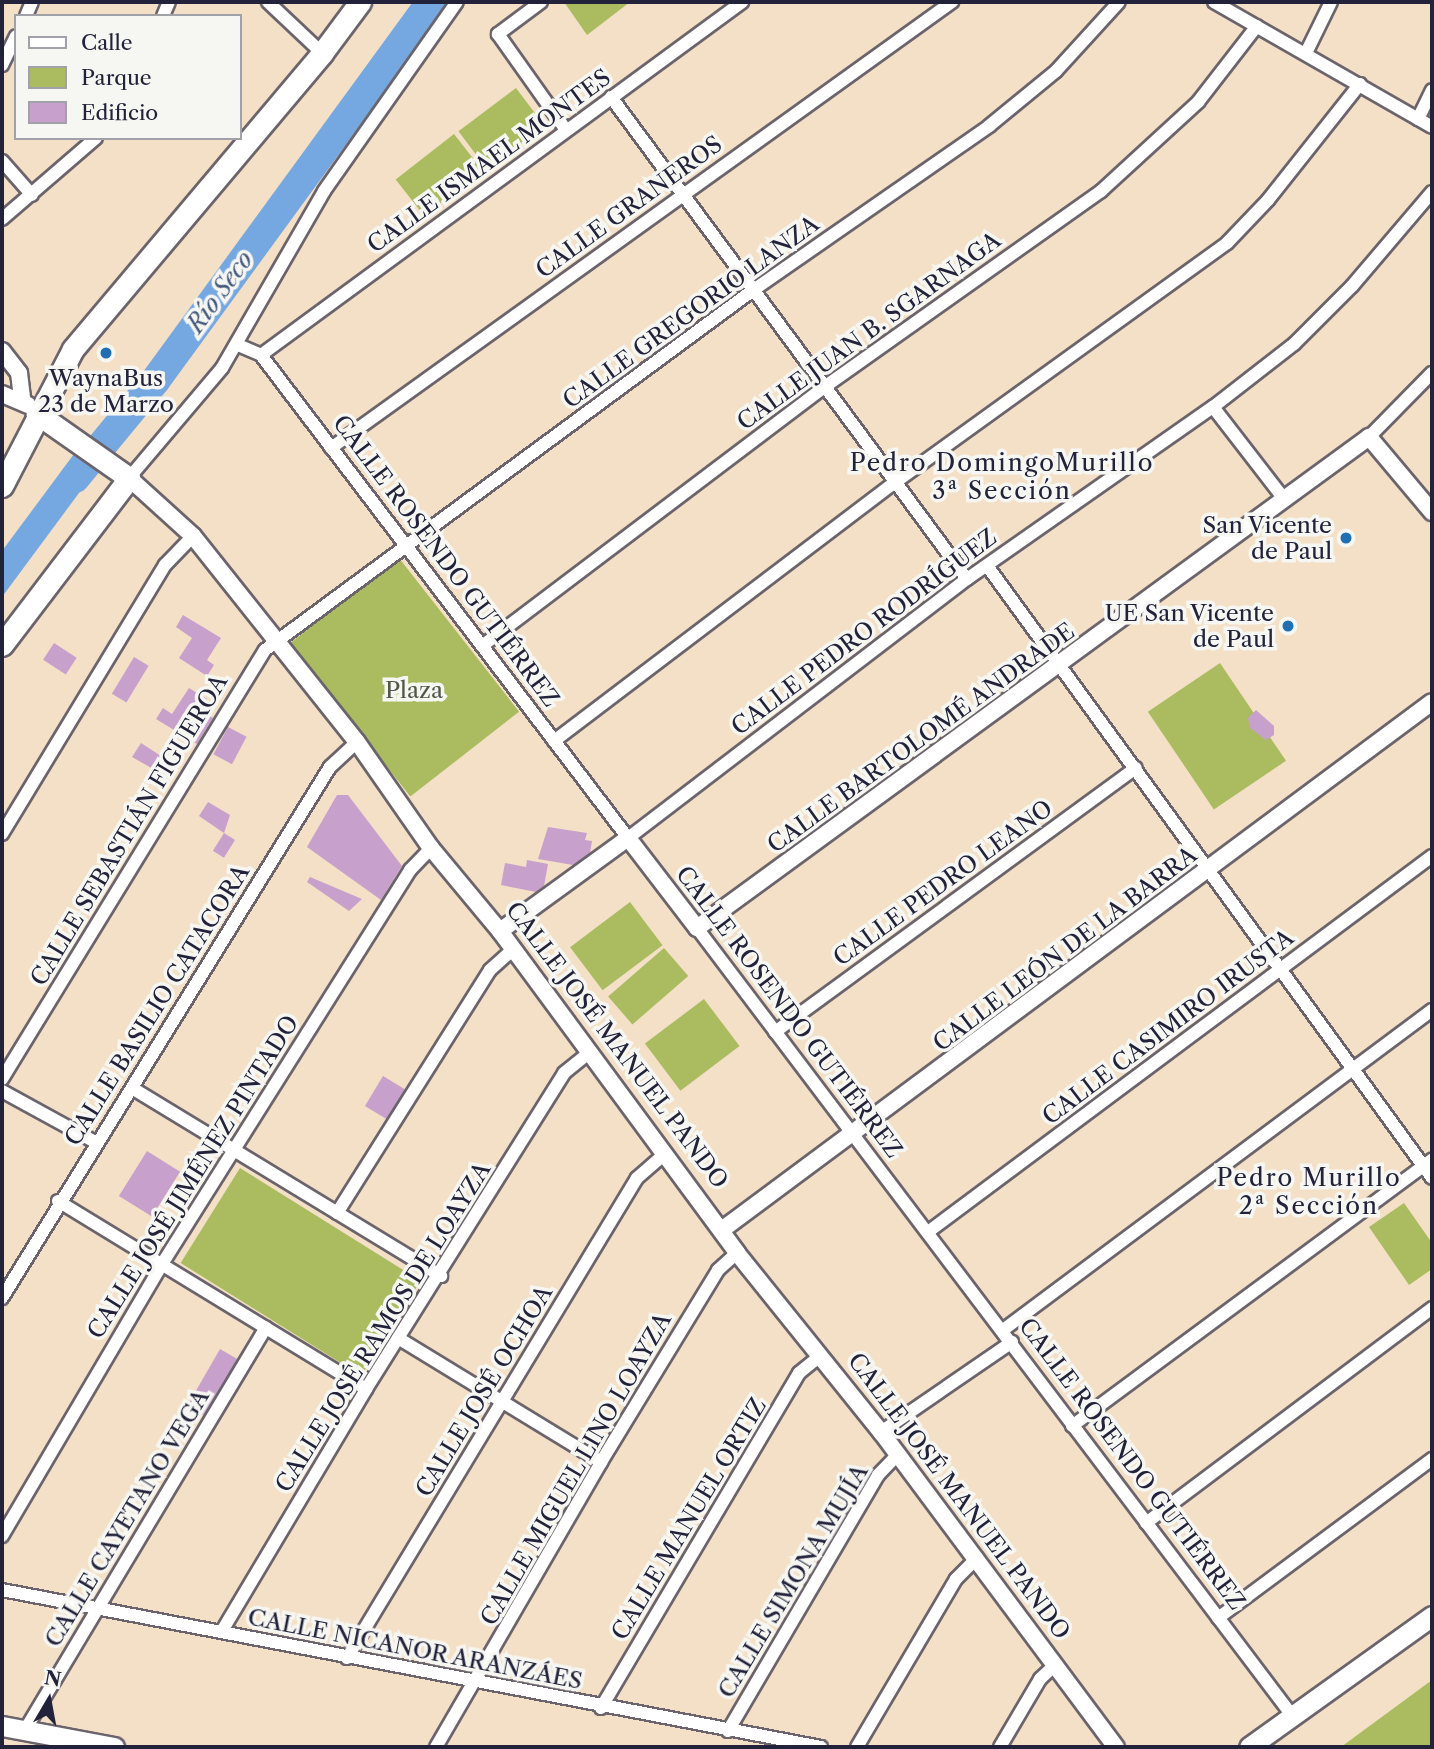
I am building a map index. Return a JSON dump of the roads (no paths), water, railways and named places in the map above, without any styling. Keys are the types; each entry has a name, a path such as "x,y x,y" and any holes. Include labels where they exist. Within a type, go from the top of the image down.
{"main road":[{"path":"2,486 24,450 29,406 95,321 322,53 360,2"},
{"name":"CALLE JOSÉ MANUEL PANDO","path":"29,406 104,465 129,478"},
{"path":"2,645 129,478"},
{"path":"1249,1747 1294,1718 1432,1616"},
{"path":"2,1726 114,1747"}],"street":[{"path":"268,2 322,53"},
{"path":"129,478 238,345 324,191 457,2"},
{"path":"541,2 498,34 566,130"},
{"name":"CALLE ISMAEL MONTES","path":"261,355 742,2"},
{"name":"CALLE GRANEROS","path":"331,448 952,2"},
{"name":"CALLE GREGORIO LANZA","path":"275,644 752,291 989,125 1056,71 1119,2"},
{"path":"1214,2 1432,127"},
{"path":"1306,53 1331,2"},
{"name":"CALLE JUAN B. SGARNAGA","path":"482,646 823,388 1101,191 1198,102 1257,26"},
{"path":"2,65 14,40"},
{"path":"554,741 893,484 1227,243 1268,200 1360,84"},
{"path":"1418,118 1432,90"},
{"path":"611,97 893,484 967,579"},
{"path":"2,219 94,140"},
{"path":"2,161 32,195"},
{"name":"CALLE PEDRO RODRÍGUEZ","path":"500,931 628,838 967,579 988,567 1213,407 1294,344 1352,286 1432,192"},
{"name":"CALLE ROSENDO GUTIÉRREZ","path":"238,345 261,355 1003,1330 1072,1426 1294,1718"},
{"path":"2,351 19,373 29,406"},
{"name":"CALLE BARTOLOMÉ ANDRADE","path":"697,928 1369,437 1432,373"},
{"path":"2,394 29,406"},
{"path":"1213,407 1284,499"},
{"path":"1369,437 1432,512"},
{"name":"CALLE JOSÉ MANUEL PANDO","path":"129,478 193,536 275,644 357,742 431,848 500,931 723,1229 737,1253 881,1432 1116,1747"},
{"path":"2,834 165,565 193,536"},
{"path":"988,567 1355,1068 1428,1163 1432,1178"},
{"name":"CALLE SEBASTIÁN FIGUEROA","path":"2,1079 256,660 275,644"},
{"name":"CALLE LEÓN DE LA BARRA","path":"723,1229 1211,869 1432,702"},
{"name":"CALLE BASILIO CATACORA","path":"2,1298 58,1201 132,1088 330,767 357,742"},
{"name":"CALLE PEDRO LEANO","path":"775,1032 1136,768"},
{"name":"CALLE JOSÉ JIMÉNEZ PINTADO","path":"2,1536 162,1264 233,1150 411,870 431,848"},
{"name":"CALLE CASIMIRO IRUSTA","path":"928,1232 1432,856"},
{"path":"337,1213 491,970 512,950"},
{"path":"1003,1330 1432,1010"},
{"name":"CALLE JOSÉ RAMOS DE LOAYZA","path":"222,1631 366,1389 440,1276 564,1073 589,1052"},
{"path":"132,1088 440,1276"},
{"path":"2,1091 97,1143"},
{"name":"CALLE JOSÉ OCHOA","path":"347,1658 637,1178 666,1153"},
{"path":"1072,1426 1428,1163"},
{"path":"58,1201 366,1389"},
{"name":"CALLE MIGUEL LINO LOAYZA","path":"436,1747 478,1680 601,1462 718,1270 737,1253"},
{"path":"1146,1523 1432,1308"},
{"name":"CALLE CAYETANO VEGA","path":"24,1730 266,1328"},
{"path":"398,1338 502,1404 601,1462"},
{"path":"881,1432 1012,1342"},
{"name":"CALLE MANUEL ORTIZ","path":"601,1708 799,1373 819,1357"},
{"name":"CALLE SIMONA MUJÍA","path":"728,1731 878,1475 897,1455"},
{"path":"1219,1618 1432,1459"},
{"path":"857,1747 956,1579 977,1558"},
{"name":"CALLE NICANOR ARANZÁES","path":"2,1590 222,1631 347,1658 478,1680 601,1708 821,1747"},
{"path":"1000,1747 1040,1679 1055,1665"}],"water":[{"path":"74,454 96,470 2,597 2,551"}],"waterway":[{"name":"Río Seco","path":"75,478 155,381 431,2"}],"place":[{"name":"WaynaBus 23 de Marzo","path":"106,353"},
{"name":"San Vicente de Paul","path":"1346,538"},
{"name":"UE San Vicente de Paul","path":"1288,626"}],"district":[{"name":"Pedro DomingoMurillo 3ª Sección","path":"1002,477"},
{"name":"Pedro Murillo 2ª Sección","path":"1309,1192"}],"park label":[{"name":"Plaza","path":"414,690"}]}
